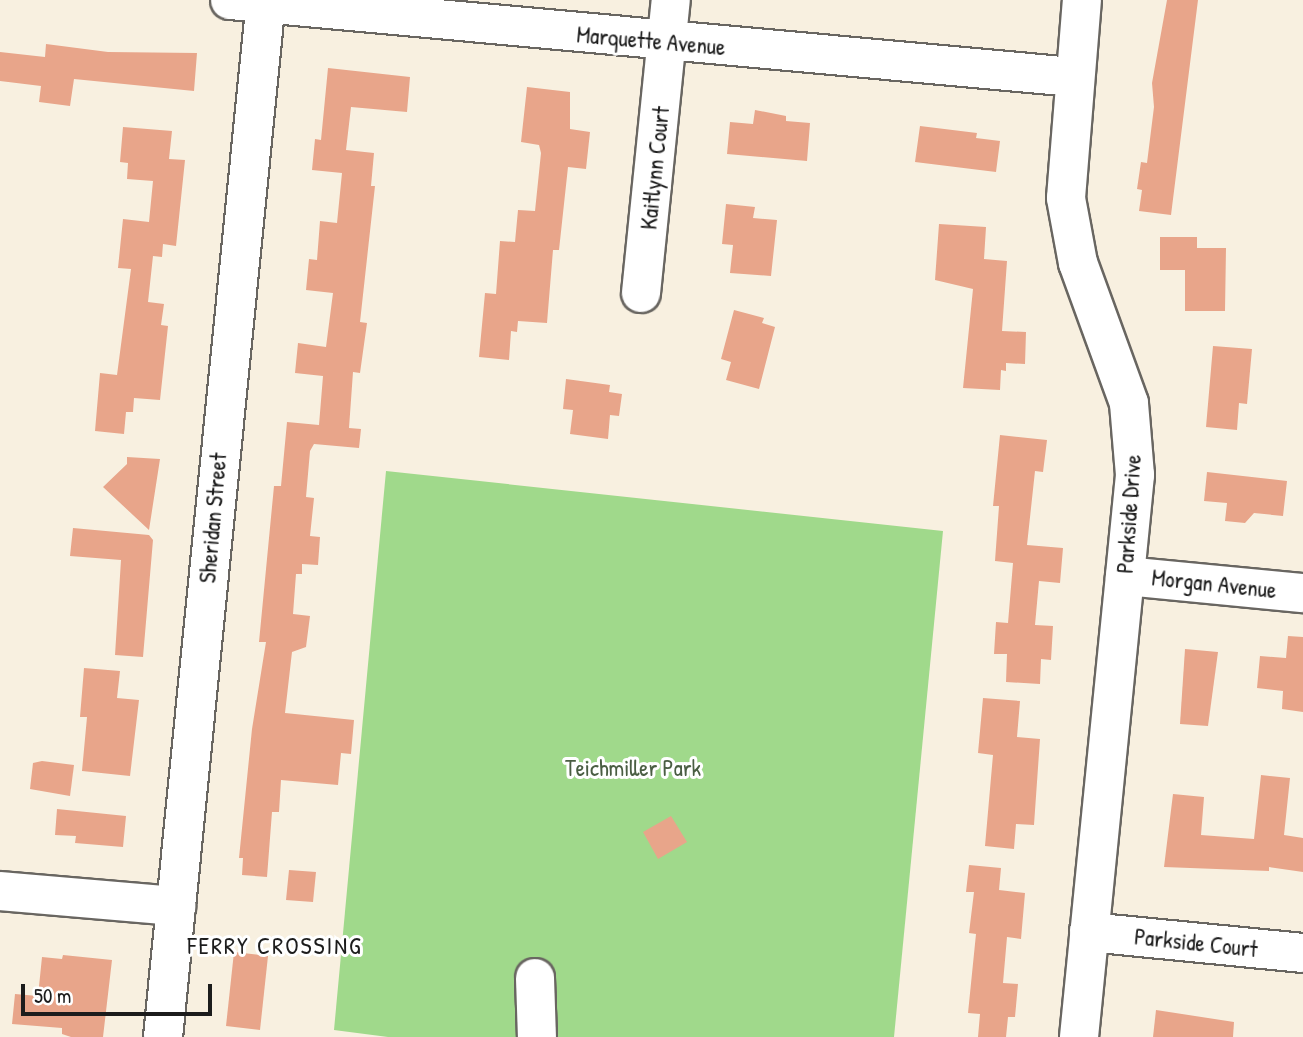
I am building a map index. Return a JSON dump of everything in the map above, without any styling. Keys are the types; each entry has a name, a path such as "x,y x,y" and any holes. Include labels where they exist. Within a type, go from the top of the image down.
{"street":[{"name":"Kaitlynn Court","path":"641,293 671,0"},
{"name":"Parkside Drive","path":"1079,1037 1135,475 1133,424 1123,380 1086,287 1069,229 1065,169 1082,0"},
{"name":"Marquette Avenue","path":"254,1 667,43 1073,77"},
{"name":"Sheridan Street","path":"163,1037 254,1"},
{"name":"Morgan Avenue","path":"1125,576 1303,593"},
{"path":"0,891 176,906"},
{"name":"Parkside Court","path":"1089,932 1303,953"},
{"path":"535,978 537,1037"}],"green space":[{"name":"Teichmiller Park","path":"386,471 943,531 894,1037 388,1037 334,1030"}],"building":[{"path":"1167,0 1198,0 1171,215 1139,211 1142,190 1137,189 1141,162 1147,163 1154,107 1152,83"},
{"path":"46,44 108,52 197,53 194,91 74,79 70,106 39,102 41,86 0,81 0,52 45,57"},
{"path":"328,68 410,77 407,112 351,107 346,150 374,153 371,186 375,186 360,322 367,323 360,373 353,372 349,428 361,429 359,448 314,444 310,451 306,497 314,498 310,536 320,537 318,565 302,564 302,574 296,574 293,614 310,616 306,647 292,652 285,713 354,720 351,754 341,753 338,785 281,780 279,812 272,812 267,877 242,875 243,858 239,858 252,729 266,642 259,642 274,486 281,486 287,422 319,425 323,376 295,373 298,343 326,347 333,293 306,290 309,259 317,260 320,221 337,223 342,173 312,170 315,139 321,140"},
{"path":"527,87 570,92 570,129 590,132 586,169 568,167 559,250 553,250 547,323 518,321 517,332 511,331 509,360 479,357 485,293 496,294 500,241 515,242 518,210 535,211 541,153 539,145 521,142"},
{"path":"755,110 786,116 786,121 810,123 807,161 727,154 730,122 753,124"},
{"path":"920,126 977,133 976,138 1000,141 996,172 915,162"},
{"path":"123,127 172,131 169,159 185,160 176,246 163,244 162,257 153,256 148,302 164,304 161,325 168,326 160,400 134,398 133,412 126,412 124,434 95,431 100,373 117,375 131,269 118,268 123,219 149,222 153,181 127,179 128,163 120,162"},
{"path":"726,204 755,207 753,218 777,220 771,276 730,273 733,245 722,244"},
{"path":"939,224 986,227 984,259 1007,261 1002,331 1026,332 1025,364 1006,363 1006,371 1001,370 1000,390 963,388 973,289 935,280"},
{"path":"1160,237 1197,237 1197,248 1226,248 1225,311 1185,311 1185,270 1160,270"},
{"path":"734,310 764,318 762,323 775,327 759,389 726,380 731,362 721,359"},
{"path":"1213,346 1252,349 1247,404 1239,403 1237,430 1206,427"},
{"path":"566,379 610,385 609,392 622,394 619,416 610,415 608,439 570,434 573,410 563,409"},
{"path":"1000,435 1047,440 1043,472 1035,471 1027,545 1063,548 1060,583 1039,581 1035,625 1053,626 1051,660 1041,659 1040,684 1006,682 1007,654 994,654 996,622 1008,623 1013,563 995,561 999,506 993,506"},
{"path":"127,457 160,459 149,530 103,487 127,464"},
{"path":"1207,472 1287,481 1283,516 1254,513 1245,523 1225,521 1227,503 1204,501"},
{"path":"73,528 149,535 153,540 143,657 115,655 121,560 70,556"},
{"path":"1288,636 1303,637 1303,712 1282,709 1283,691 1257,688 1260,656 1286,658"},
{"path":"1185,649 1218,652 1208,726 1180,724"},
{"path":"84,668 120,671 117,698 139,700 130,776 82,771 87,717 80,717"},
{"path":"983,698 1020,701 1017,737 1040,739 1034,825 1016,824 1014,849 985,846 993,755 978,753"},
{"path":"42,761 74,765 70,796 30,789 33,763"},
{"path":"1261,775 1290,778 1284,835 1303,838 1303,872 1269,867 1269,871 1164,867 1173,794 1204,797 1201,835 1254,839"},
{"path":"57,809 126,816 123,847 75,843 76,836 55,835"},
{"path":"671,816 687,842 658,859 643,832"},
{"path":"969,865 1001,868 999,890 1025,893 1021,939 1007,937 1003,983 1018,984 1015,1017 1008,1017 1006,1037 978,1037 980,1014 968,1013 976,934 969,933 974,892 966,892"},
{"path":"289,870 316,872 313,902 286,900"},
{"path":"234,952 268,956 260,1030 226,1026"},
{"path":"63,955 112,960 103,1037 71,1037 62,1034 62,1028 12,1024 15,994 38,996 42,957 62,959"},
{"path":"1156,1010 1234,1022 1233,1037 1153,1037"}],"district":[{"name":"FERRY CROSSING","path":"275,946"}]}
